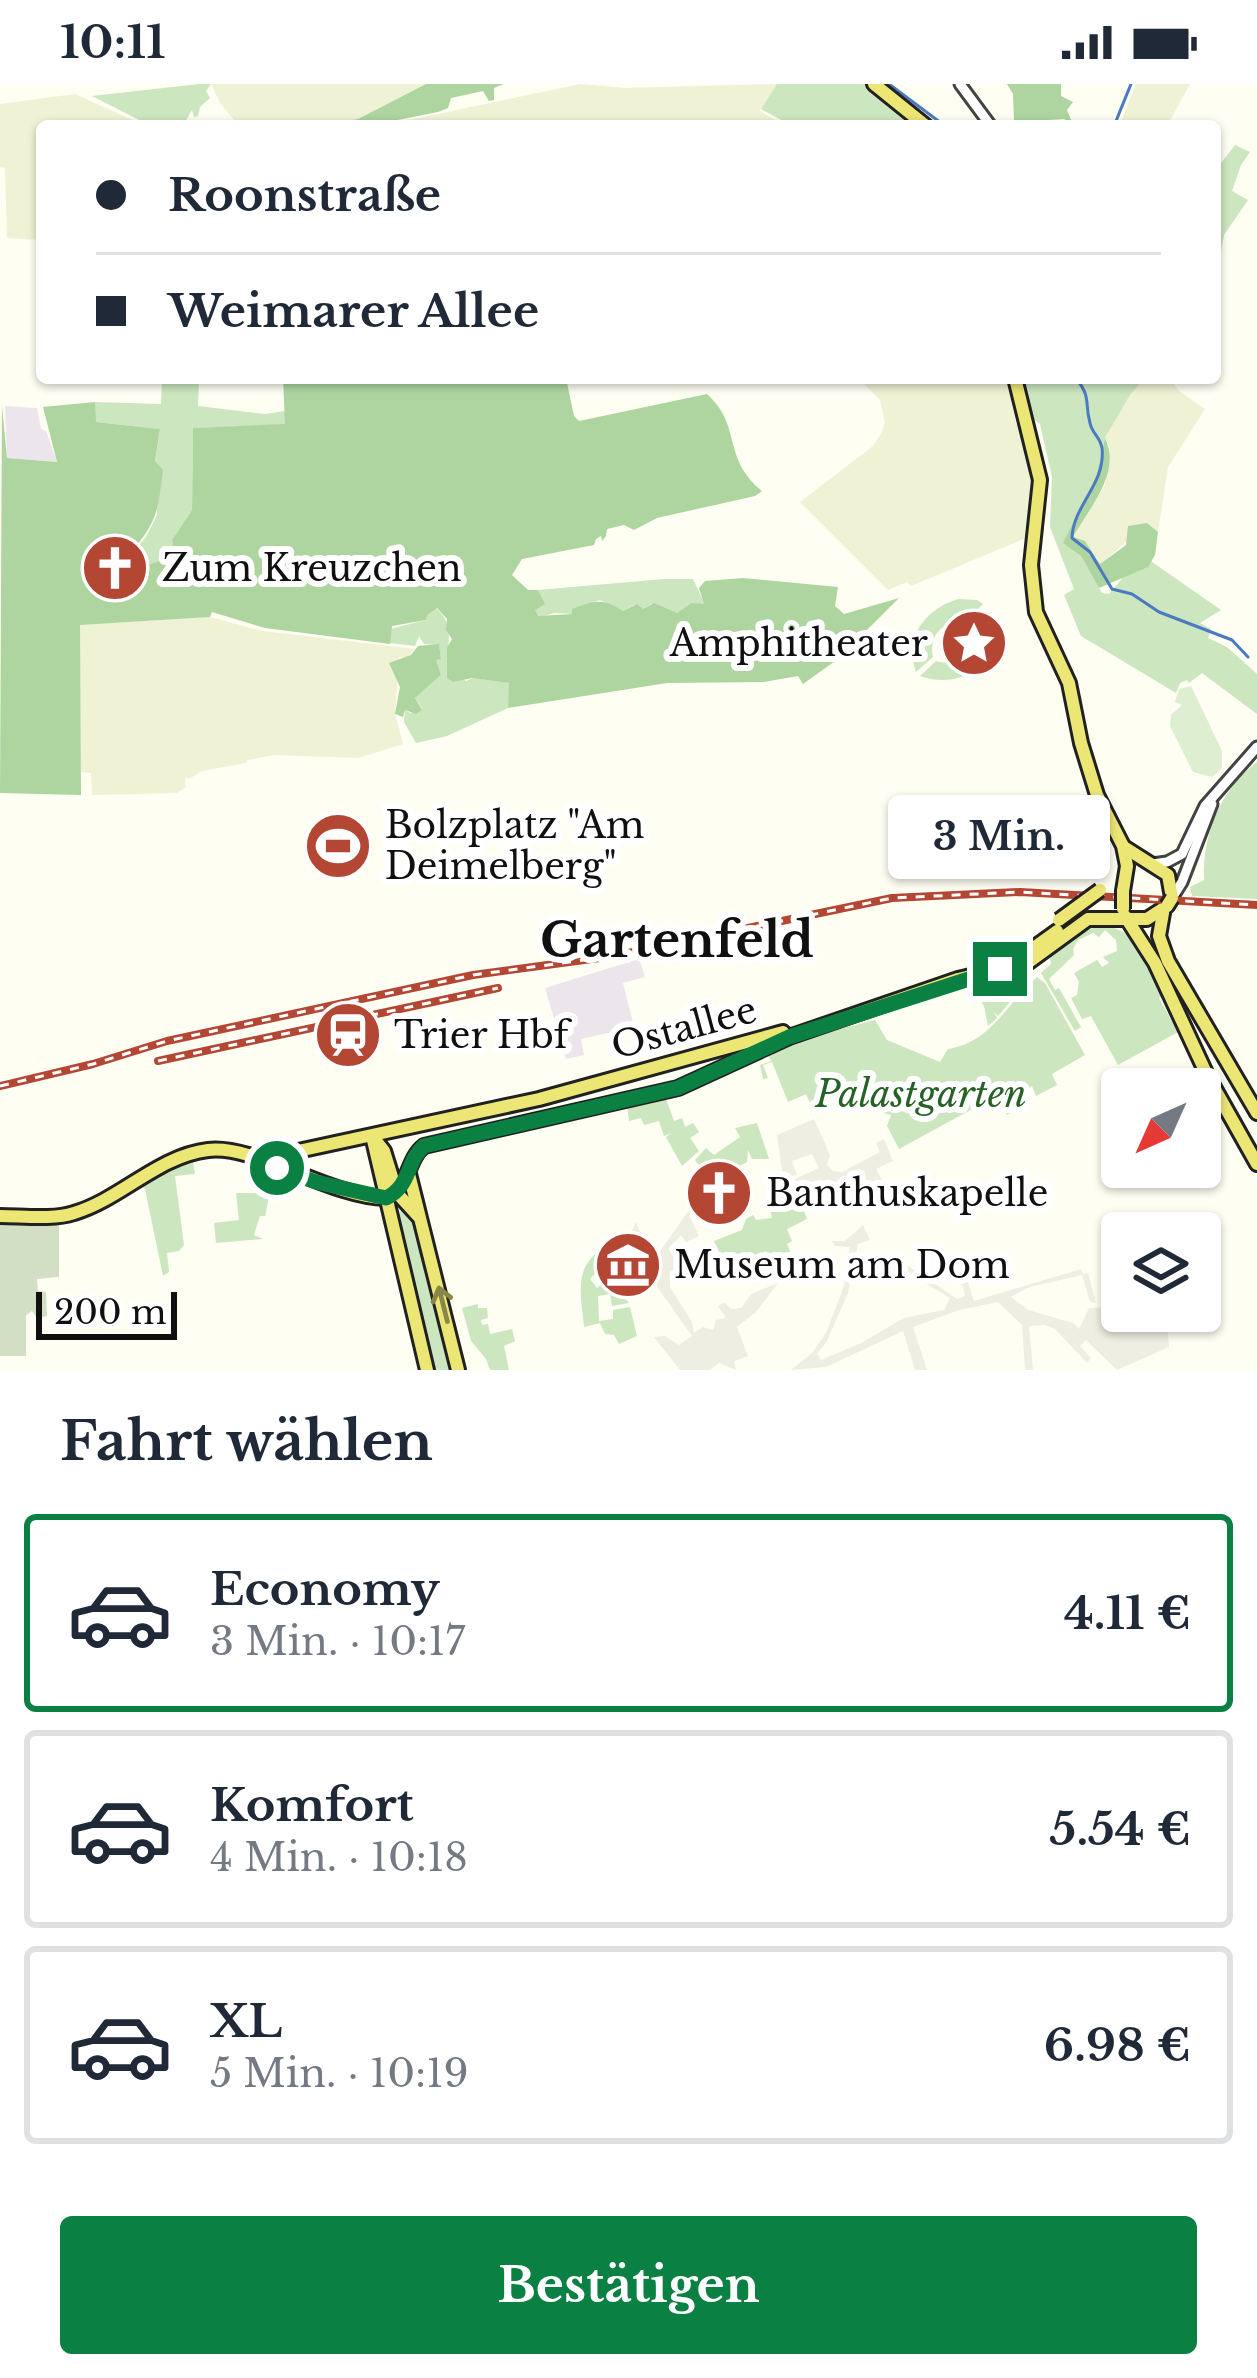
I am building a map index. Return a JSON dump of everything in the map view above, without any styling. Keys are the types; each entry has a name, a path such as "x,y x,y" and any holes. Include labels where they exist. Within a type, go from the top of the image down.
{"main road":[{"path":"874,84 919,120"},
{"path":"1016,384 1040,480 1030,574 1036,612 1069,683 1097,795 1123,846 1122,913"},
{"path":"1123,846 1169,877 1161,941 1190,1013 1207,1075 1257,1164"},
{"path":"1006,959 1100,890 1125,882 1152,864"},
{"path":"1006,959 1033,950 1078,914 1097,909 1153,917 1169,902"},
{"path":"1122,913 1139,929 1151,955 1257,1113"},
{"path":"1046,952 1082,921 1122,913"},
{"path":"392,1195 418,1151 428,1145 678,1088 809,1030 958,980 1029,962 1091,924 1139,929"},
{"name":"Ostallee","path":"254,1158 376,1145 400,1130 740,1046 1006,959"},
{"path":"504,1107 510,1126"},
{"path":"422,1125 417,1137 428,1145"},
{"path":"376,1145 392,1195 391,1216 428,1370"},
{"path":"0,1216 67,1215 194,1152 225,1150 314,1182 392,1195 422,1223"},
{"path":"409,1173 458,1370"},
{"path":"391,1216 400,1208 411,1208"}],"street":[{"path":"960,84 982,120"},
{"path":"1152,864 1182,854 1203,810 1257,747"},
{"path":"1169,902 1182,882 1216,795"}],"shaded area":[{"path":"5,406 37,408 57,462 7,458"},
{"path":"639,959 645,977 623,983 634,1027 581,1039 584,1055 566,1059 545,988"},
{"path":"814,1119 833,1171 842,1172 880,1152 876,1143 884,1139 893,1161 876,1169 891,1196 876,1202 851,1195 807,1201 793,1195 787,1188 797,1184 795,1179 819,1168 812,1154 792,1161 797,1175 783,1178 777,1135"},
{"path":"698,1197 689,1215 699,1236 686,1242 681,1235 668,1249 677,1267 670,1272 670,1287 694,1333 703,1327 713,1330 716,1320 726,1318 718,1306 724,1302 731,1309 741,1308 751,1294 778,1283 756,1312 737,1327 748,1356 734,1361 736,1370 719,1363 710,1370 680,1370 654,1337 665,1336 679,1345 692,1336 658,1288 632,1230 636,1222 650,1254 661,1250"},
{"path":"863,1225 870,1240 858,1244 848,1293 817,1354 821,1360 904,1318 944,1310 950,1298 906,1272 896,1274 890,1259 895,1257 957,1299 965,1296 963,1287 930,1250 937,1244 954,1272 963,1267 974,1301 1081,1269 1088,1273 1096,1303 1090,1302 1082,1275 1029,1287 1011,1297 1028,1310 1079,1329 1089,1308 1101,1308 1101,1332 1168,1332 1169,1347 1117,1370 1086,1340 1080,1346 1091,1358 1087,1363 1055,1329 1029,1326 1033,1370 1025,1370 1022,1325 998,1302 913,1327 927,1370 915,1370 903,1331 826,1367 791,1370 826,1333 844,1286 850,1247 835,1246 832,1241 845,1241"}],"green space":[{"path":"211,84 426,84 353,120 234,120"},
{"path":"211,84 206,91 210,98 198,116 192,110 186,120 139,120 92,96"},
{"path":"426,84 504,84 494,88 494,100 489,101 483,91 451,98 448,108 438,112 397,120 353,120"},
{"path":"580,84 624,88 777,84 760,111 776,120 409,120"},
{"path":"777,84 869,84 913,120 781,120 761,109"},
{"path":"1007,84 1061,84 1061,96 1073,102 1067,110 1071,120 1014,120 1013,94"},
{"path":"1136,84 1190,84 1170,120 1121,120"},
{"path":"75,94 133,120 36,120 36,240 7,238 0,104"},
{"path":"1235,145 1250,152 1232,191 1248,200 1224,235 1221,251 1221,163"},
{"path":"162,384 199,384 198,406 265,414 285,411 286,425 193,428 192,510 172,540 175,557 139,568 126,560 157,515 155,462 160,429 95,422 95,402 161,404"},
{"path":"283,384 567,384 579,421 707,394 725,418 741,466 762,491 657,518 634,530 624,525 607,529 602,541 601,536 594,545 522,559 512,575 528,590 538,590 545,604 535,610 539,616 572,614 572,609 598,602 623,611 654,603 677,613 691,603 704,604 699,588 705,581 743,578 838,587 835,606 844,614 899,598 838,659 803,684 798,676 764,682 667,683 508,708 509,683 447,678 447,648 452,639 446,630 447,619 437,608 426,620 392,626 390,644 265,628 212,612 210,617 80,625 81,795 0,793 2,406 7,458 57,462 43,407 95,402 96,422 160,429 155,461 163,470 157,510 127,559 139,568 174,556 172,540 192,510 193,428 285,424"},
{"path":"864,384 1011,384 1035,487 1031,536 911,586 907,582 888,590 800,502 873,446 885,423 880,400"},
{"path":"1025,384 1140,384 1105,438 1096,477 1064,543 1081,556 1102,593 1109,594 1142,555 1221,610 1200,623 1211,629 1208,638 1227,647 1257,674 1257,714 1202,673 1189,683 1180,683 1176,693 1081,636 1064,595 1074,589 1050,527 1052,477 1040,424 1034,420"},
{"path":"1140,384 1174,384 1205,409 1168,467 1158,532 1147,523 1100,565 1093,551 1072,537 1105,485 1110,448 1105,438"},
{"path":"1105,438 1107,477 1073,537 1085,541 1100,564 1126,545 1128,526 1147,523 1158,532 1148,567 1099,588 1081,556 1063,543 1096,477"},
{"path":"693,579 705,605 691,603 677,613 651,604 623,611 600,600 573,614 541,617 535,611 538,590"},
{"path":"958,599 983,604 966,621 940,630 933,642 933,657 916,672 913,647 920,626 935,610"},
{"path":"436,608 448,629 449,669 466,681 510,683 508,708 447,736 416,743 404,722 405,710 422,709 415,698 441,675 435,659 441,659 439,645 424,644 419,636 415,646 390,643 390,629 426,620"},
{"path":"991,612 996,618 993,642 981,665 953,679 920,676 936,661 951,662 964,655 974,628"},
{"path":"210,617 263,631 415,649 407,658 399,657 395,714 403,744 358,758 275,755 247,760 185,777 186,787 177,793 92,795 91,773 81,772 79,625"},
{"path":"439,644 441,659 436,660 441,675 415,698 422,710 416,714 405,710 403,717 395,714 400,687 389,663 411,655 418,646"},
{"path":"1191,686 1222,751 1222,768 1212,777 1193,772 1170,726 1171,715 1182,705 1175,702 1179,689"},
{"path":"1257,762 1257,899 1192,896 1190,887 1204,880 1206,846 1216,814 1233,786"},
{"path":"1101,926 1134,940 1165,994 1159,998 1178,1032 1118,1065 1091,1016 1082,1019 1071,998 1077,995 1079,982 1074,973 1097,960 1102,967 1109,963 1103,957 1117,951 1116,940 1105,930 1099,937 1093,933 1078,940 1074,955 1049,979 1081,1027 1075,1031 1041,973 1051,964 1049,955 1061,945"},
{"path":"1045,962 1024,968 1027,982 1000,979 1025,984 998,1016 994,1012 997,1018 988,1026 984,1006 972,987 980,982 975,980"},
{"name":"Palastgarten","path":"1037,977 1045,983 1085,1055 1052,1074 1057,1085 1036,1096 1032,1086 1018,1094 1023,1103 1007,1115 996,1096 899,1149 887,1126 891,1115 880,1112 862,1078 840,1090 841,1094 811,1105 806,1094 788,1102 772,1062 763,1065 768,1078 763,1079 760,1065 771,1061 768,1055 758,1061 759,1054 828,1026 832,1031 875,1020 887,1040 940,1062 948,1049 987,1030"},
{"path":"665,1096 674,1121 682,1118 685,1127 693,1123 699,1132 690,1138 699,1151 682,1166 666,1137 672,1133 664,1136 659,1121 644,1125 641,1118 629,1121 627,1105"},
{"path":"757,1123 769,1159 752,1159 748,1150 747,1162 711,1181 695,1160 706,1148 714,1155 740,1137 735,1128"},
{"path":"193,1161 195,1174 175,1176 184,1245 167,1253 169,1272 163,1276 145,1189 140,1185"},
{"path":"236,1193 270,1193 254,1235 263,1239 216,1243 214,1223 239,1220"},
{"path":"780,1196 804,1211 807,1219 787,1229 792,1255 778,1264 771,1262 766,1251 753,1260 752,1266 767,1275 758,1280 747,1260 728,1270 714,1241 742,1230 753,1215 756,1220 772,1218 769,1206"},
{"path":"402,1210 414,1215 453,1370 433,1370 396,1215"},
{"path":"59,1218 59,1277 37,1279 38,1291 46,1292 47,1316 37,1318 32,1311 26,1315 26,1356 0,1356 0,1220"},
{"path":"597,1253 604,1263 590,1279 597,1288 608,1279 629,1303 612,1306 610,1294 598,1296 599,1321 613,1319 613,1310 630,1307 637,1336 619,1344 614,1335 605,1334 600,1323 584,1327 582,1277"},
{"path":"478,1304 478,1308 487,1308 488,1318 481,1320 482,1325 488,1324 490,1334 512,1329 515,1341 504,1346 509,1370 490,1370 471,1341 462,1308"}],"waterway":[{"path":"889,84 937,120"},
{"path":"1116,120 1131,84"},
{"path":"1079,384 1091,427 1101,444 1102,461 1072,538 1090,552 1112,589 1232,640 1248,657"}],"tunnel":[{"path":"1117,910 1142,926"}],"railway":[{"path":"0,1086 167,1041 473,975 614,956 892,898 1020,892 1257,905"},
{"path":"158,1061 498,988"}],"place":[{"name":"Zum Kreuzchen","path":"115,568"},
{"name":"Amphitheater","path":"974,643"},
{"name":"Bolzplatz \"Am Deimelberg\"","path":"338,846"},
{"name":"Trier Hbf","path":"348,1035"},
{"name":"Banthuskapelle","path":"719,1193"},
{"name":"Museum am Dom","path":"628,1265"}],"district":[{"name":"Gartenfeld","path":"677,940"}],"route":[{"path":"277,1168 386,1198 402,1187 424,1146 678,1088 789,1037 1000,969"}]}
